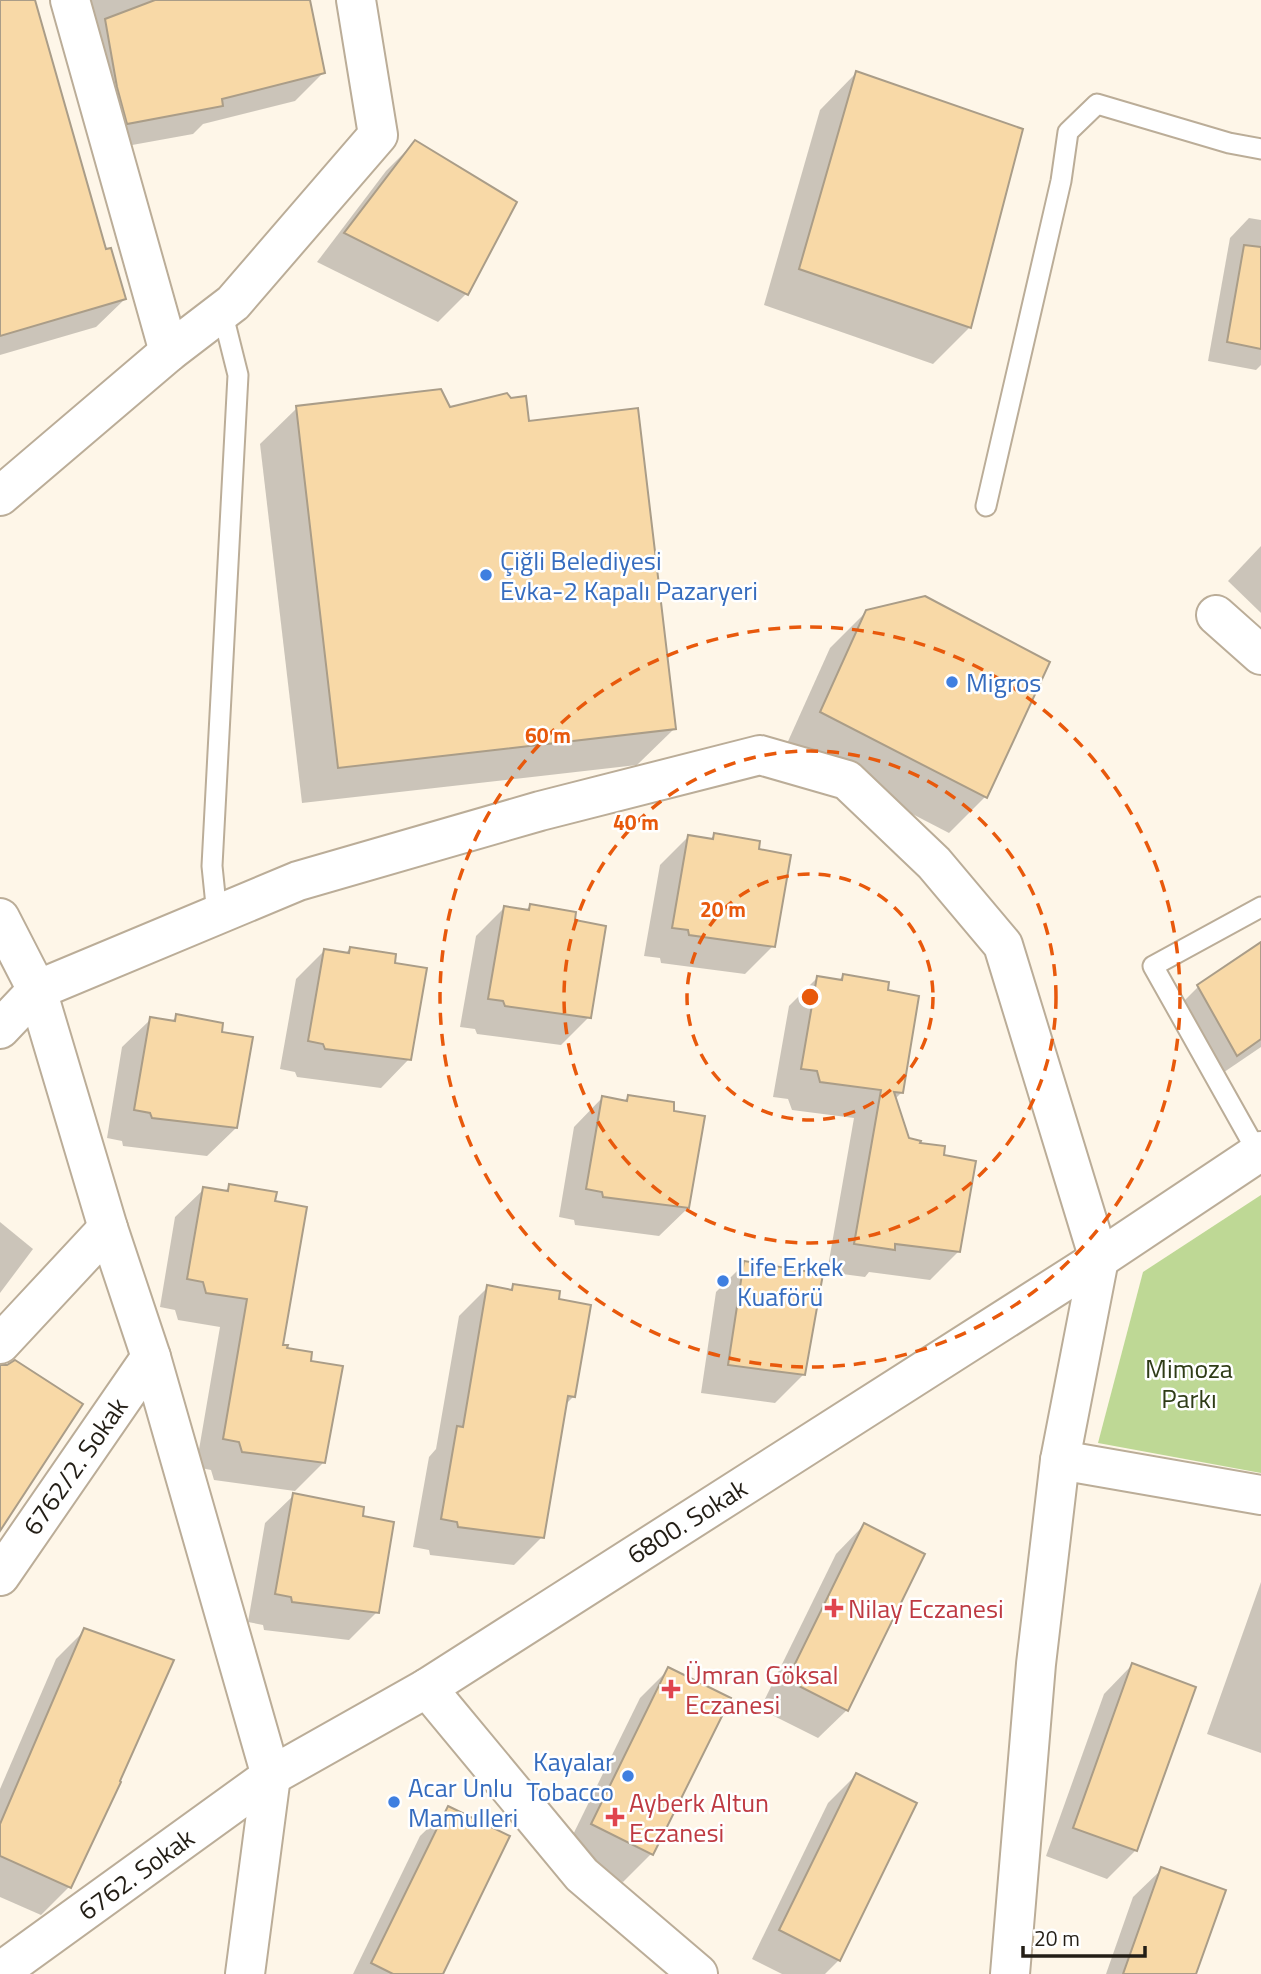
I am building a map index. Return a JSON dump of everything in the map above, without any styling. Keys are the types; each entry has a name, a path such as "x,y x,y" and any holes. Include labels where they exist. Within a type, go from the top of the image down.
{"street":[{"path":"70,0 169,352"},
{"path":"0,496 169,352 233,303 378,135 356,0"},
{"path":"1216,615 1261,655"},
{"path":"0,1029 37,990 299,881 540,811 760,755 847,780 934,863 1003,945 1098,1259 1060,1460 1036,1664 1010,1974"},
{"path":"0,918 37,990 108,1228 151,1357 271,1776 245,1974"},
{"name":"6800. Sokak","path":"271,1776 427,1688 1098,1259 1259,1152"},
{"path":"0,1344 108,1228"},
{"name":"6762/2. Sokak","path":"0,1576 151,1357"},
{"path":"1060,1460 1261,1495"},
{"path":"427,1688 582,1875 698,1974"},
{"name":"6762. Sokak","path":"0,1972 271,1776"}],"lane":[{"path":"986,506 1061,181 1068,132 1097,104 1229,143 1261,149"},
{"path":"217,915 212,866 238,376 222,311"},
{"path":"1259,1152 1153,967 1261,907"}],"green space":[{"name":"Mimoza Parkı","path":"1261,1195 1261,1473 1098,1443 1143,1272"}],"building":[{"path":"0,0 35,0 106,249 111,248 126,299 0,336"},
{"path":"155,0 310,0 325,73 222,99 223,106 127,124 117,87 105,19"},
{"path":"856,71 1023,129 971,328 799,269"},
{"path":"415,140 517,202 468,295 344,233"},
{"path":"1244,245 1261,247 1261,349 1227,342"},
{"name":"Çiğli Belediyesi Evka-2 Kapalı Pazaryeri","path":"441,389 450,407 507,393 511,398 526,396 529,421 638,408 676,729 338,768 296,406"},
{"path":"925,596 1050,662 987,798 820,712 866,610"},
{"path":"714,833 760,841 759,849 791,855 775,947 689,935 688,930 672,928 688,835 713,839"},
{"path":"530,904 576,912 575,920 606,926 591,1018 505,1006 503,1001 488,999 504,906 529,910"},
{"path":"1261,942 1261,1039 1237,1056 1197,985"},
{"path":"350,947 396,954 395,963 427,968 411,1060 325,1049 323,1044 308,1041 324,949 349,953"},
{"path":"843,974 889,982 888,990 919,996 903,1093 894,1092 909,1138 921,1141 920,1143 945,1146 944,1155 976,1161 960,1252 895,1244 895,1250 854,1244 881,1090 820,1082 817,1071 801,1069 817,976 842,980"},
{"path":"176,1014 223,1023 222,1032 253,1037 237,1128 152,1118 150,1113 134,1110 150,1017 175,1021"},
{"path":"628,1095 674,1102 674,1111 705,1116 689,1208 603,1197 602,1192 586,1189 602,1096 627,1101"},
{"path":"229,1184 277,1192 275,1201 307,1207 283,1345 312,1352 311,1361 343,1366 325,1463 242,1452 239,1442 223,1439 247,1299 206,1293 203,1282 187,1279 203,1187 228,1191"},
{"path":"744,1261 823,1274 805,1375 728,1365"},
{"path":"513,1284 560,1291 559,1299 591,1305 575,1397 568,1396 544,1538 458,1527 457,1522 441,1519 457,1426 463,1427 487,1285 512,1290"},
{"path":"15,1360 83,1404 0,1531 0,1365 7,1365"},
{"path":"293,1493 364,1507 363,1516 394,1522 379,1613 292,1602 291,1597 275,1594"},
{"path":"864,1523 925,1554 848,1711 787,1680"},
{"path":"84,1628 174,1660 71,1888 0,1856 0,1824"},
{"path":"1132,1663 1196,1687 1137,1851 1073,1828"},
{"path":"668,1667 731,1698 653,1855 591,1824"},
{"path":"856,1773 917,1803 840,1961 779,1930"},
{"path":"448,1806 510,1836 443,1974 393,1974 371,1963"},
{"path":"1161,1867 1226,1890 1196,1974 1123,1974"}],"place":[{"name":"Çiğli Belediyesi Evka-2 Kapalı Pazaryeri","path":"486,575"},
{"name":"Migros","path":"952,682"},
{"name":"Life Erkek Kuaförü","path":"723,1281"},
{"name":"Nilay Eczanesi","path":"834,1608"},
{"name":"Ümran Göksal Eczanesi","path":"671,1689"},
{"name":"Kayalar Tobacco","path":"628,1776"},
{"name":"Acar Unlu Mamulleri","path":"394,1802"},
{"name":"Ayberk Altun Eczanesi","path":"615,1817"}]}
